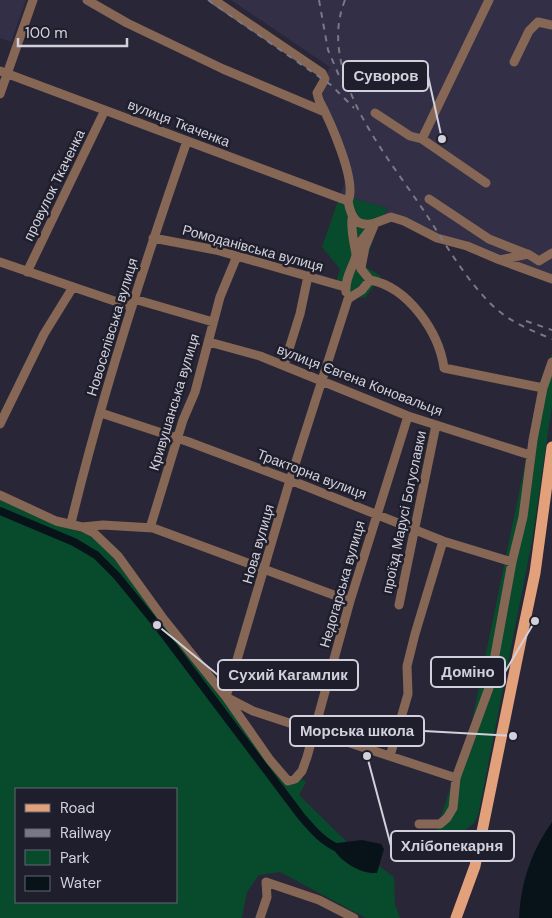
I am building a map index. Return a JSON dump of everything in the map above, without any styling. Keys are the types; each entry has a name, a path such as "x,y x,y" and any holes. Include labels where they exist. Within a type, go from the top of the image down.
{"main road":[{"path":"456,918 475,866 535,573 552,447"}],"street":[{"path":"0,94 4,72 33,0"},
{"path":"87,0 127,23 223,69 325,112"},
{"path":"214,0 322,73 325,79 317,93 345,165 351,196 348,201 352,219 351,237 361,269 370,280 382,282 420,312 432,331 442,354 444,368 543,388"},
{"path":"422,139 490,0"},
{"path":"514,62 529,31 538,22 552,24"},
{"name":"вулиця Ткаченка","path":"4,72 348,201"},
{"name":"провулок Ткаченка","path":"27,272 105,110"},
{"path":"375,113 410,136 422,139 486,183"},
{"name":"Новоселівська вулиця","path":"71,523 133,303 187,141"},
{"path":"429,199 489,239 528,254 539,261"},
{"path":"352,219 362,224 375,224 391,218 404,221 437,238 467,246 552,279"},
{"path":"370,280 362,290 348,299 345,287 356,256 362,240 375,224"},
{"path":"361,269 365,247 375,224"},
{"name":"Ромоданівська вулиця","path":"154,238 237,256 345,287"},
{"path":"526,269 552,253"},
{"path":"500,260 528,254"},
{"name":"Кривушанська вулиця","path":"150,528 178,438 195,392 225,283 237,256"},
{"path":"0,262 73,287 213,322"},
{"path":"284,365 300,314 308,276"},
{"path":"0,424 44,334 73,287"},
{"name":"Нова вулиця","path":"226,697 290,480 348,299"},
{"name":"вулиця Євгена Коновальця","path":"209,342 284,365 436,426 530,455"},
{"path":"419,824 440,824 447,818 452,808 456,778 490,688 512,562 523,517 530,455 543,388 552,362"},
{"name":"Тракторна вулиця","path":"101,413 178,438 443,541 512,562"},
{"name":"Недогарська вулиця","path":"226,697 270,760 288,780 295,779 302,771 350,601 408,416"},
{"name":"проїзд Марусі Богуславки","path":"399,605 436,426"},
{"path":"0,495 56,521 71,523 94,533 118,556 162,617 226,697 239,706 456,778"},
{"path":"82,527 103,525 150,528 350,601"},
{"path":"390,756 408,694 407,666 443,541"},
{"path":"260,918 267,897 266,882 319,900 354,918"}],"shaded area":[{"path":"0,0 26,0 11,42 0,38"},
{"path":"231,0 552,0 552,282 405,225 381,218 388,208 340,195 344,185 345,171 315,91 330,67"}],"green space":[{"path":"340,195 388,208 381,218 364,266 381,276 365,298 357,297 335,286 340,269 322,247"},
{"path":"552,353 552,405 532,541 478,816 474,823 447,845 433,841 472,721 540,391"},
{"path":"0,500 57,525 87,534 101,542 287,784 300,778 306,782 299,795 348,843 332,846 357,868 376,873 379,866 394,877 395,904 400,918 366,918 280,872 259,875 247,892 242,918 0,918"}],"water":[{"path":"552,822 552,918 519,918 522,892 528,868 538,845"},
{"path":"362,840 381,844 384,849 377,873 371,873 352,866 340,858 332,847 337,843"}],"waterway":[{"path":"0,511 74,542 96,555 117,576 157,625 301,816 324,840 340,849"}],"railway":[{"path":"208,0 331,85 354,108"},
{"path":"319,0 328,50 340,78"},
{"path":"345,0 338,28 340,55 344,74 368,128 473,284 500,312 528,329 552,339"},
{"path":"526,321 552,330"}],"place":[{"name":"Суворов","path":"442,139"},
{"name":"Доміно","path":"535,621"},
{"name":"Сухий Кагамлик","path":"157,625"},
{"name":"Морська школа","path":"513,736"},
{"name":"Хлібопекарня","path":"367,756"}]}
